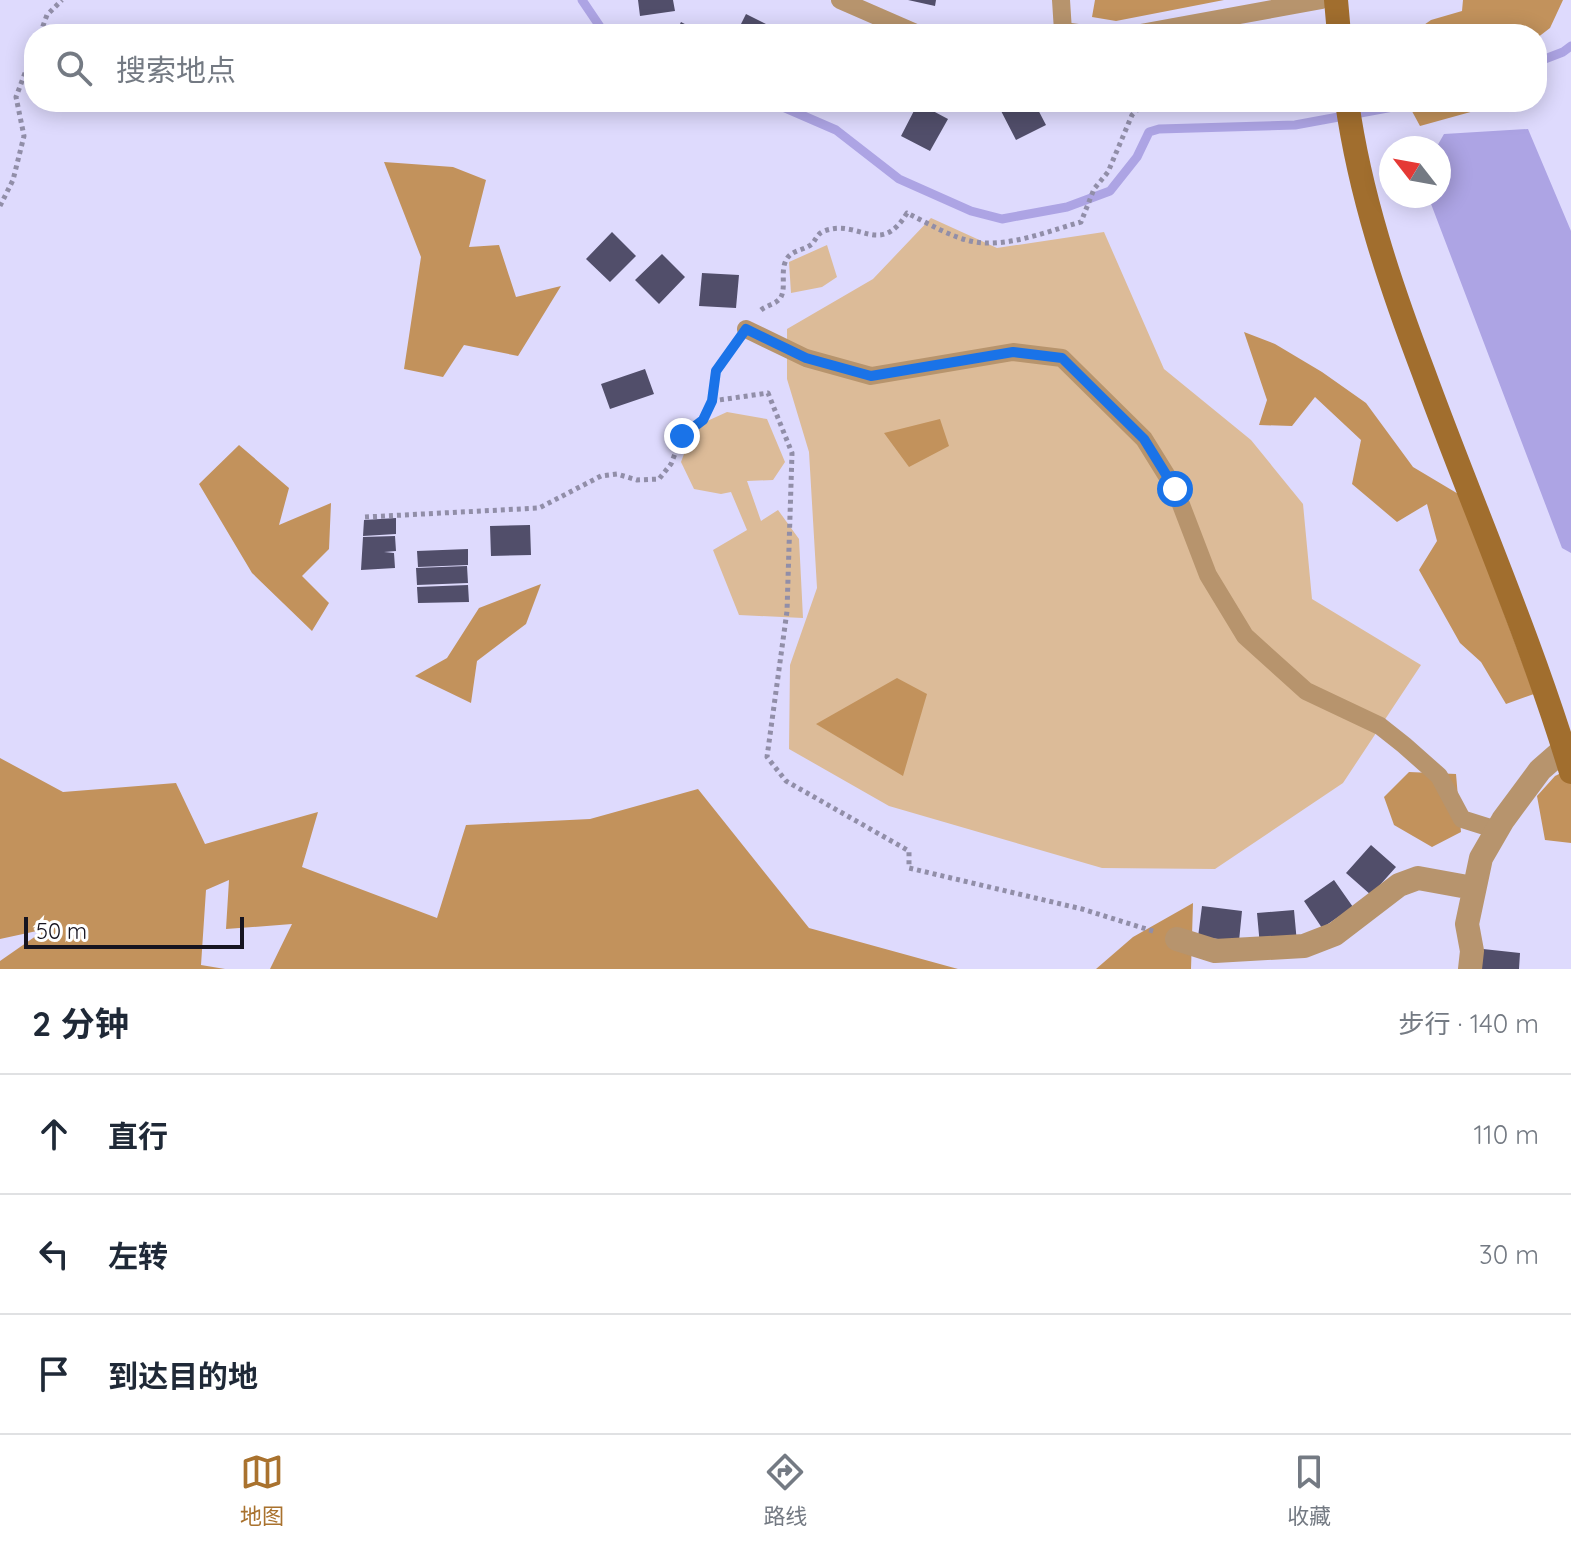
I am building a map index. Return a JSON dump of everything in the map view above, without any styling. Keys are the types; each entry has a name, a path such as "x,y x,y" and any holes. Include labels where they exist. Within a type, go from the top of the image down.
{"main road":[{"path":"1336,0 1338,24"},
{"path":"1349,112 1364,191 1392,287 1568,760"}],"street":[{"path":"1470,969 1472,951 1467,924 1481,858 1540,770 1568,760"},
{"path":"1177,939 1215,951 1304,946 1335,934 1399,885 1418,878 1473,888"}],"lane":[{"path":"840,0 895,24"},
{"path":"1060,24 1061,0"},
{"path":"1190,24 1322,0"},
{"path":"746,329 806,358 871,376 1013,352 1062,358 1144,439 1175,489 1208,575 1245,636 1306,691 1380,726 1413,753 1439,776 1462,819 1497,830"}],"path":[{"path":"44,24 47,15 62,0"},
{"path":"0,206 13,180 24,136 16,97 24,76"},
{"path":"365,517 539,508 601,476 617,474 637,480 659,479 671,464 682,436 703,420 712,401 716,371 765,306 776,303 782,295 784,265 789,256 811,245 820,232 848,229 882,236 892,231 907,213 952,235 987,244 1081,222 1094,189 1108,172 1135,112"},
{"path":"712,401 768,393 792,453 787,611 767,757 786,781 909,851 909,868 1082,909 1177,939"}],"shaded area":[{"path":"1095,0 1224,0 1116,21 1092,17"},
{"path":"1463,0 1563,0 1547,30 1547,24 1425,24 1462,11"},
{"path":"1412,112 1471,112 1420,126"},
{"path":"1528,129 1571,231 1571,553 1562,548 1433,208 1451,208 1451,136 1444,134"},
{"path":"384,162 453,167 486,180 469,247 499,245 516,297 561,286 518,356 464,345 443,377 404,369 421,257"},
{"path":"931,218 997,248 1104,232 1164,369 1251,440 1303,504 1312,599 1421,665 1343,783 1215,869 1102,868 889,806 789,749 790,665 817,588 809,452 787,379 787,329 873,279"},
{"path":"827,245 837,277 822,287 791,293 789,262"},
{"path":"1244,332 1275,344 1366,403 1413,467 1460,495 1534,694 1506,704 1481,662 1460,643 1419,570 1437,541 1427,504 1397,522 1352,484 1361,440 1315,397 1292,426 1259,425 1267,400"},
{"path":"727,412 767,419 785,462 773,480 747,481 761,521 778,510 799,539 803,618 739,615 713,550 747,530 731,492 721,494 694,489 681,462 694,427"},
{"path":"940,419 949,446 909,467 884,433"},
{"path":"239,445 289,488 279,525 331,503 329,549 302,576 329,603 312,631 252,573 199,484"},
{"path":"541,584 526,624 477,661 471,703 415,676 447,658 479,608"},
{"path":"897,678 927,694 903,776 816,724"},
{"path":"0,758 63,792 176,783 205,844 318,812 302,867 437,918 466,825 590,819 698,789 809,928 958,969 270,969 292,924 226,929 229,880 206,890 201,965 225,969 0,969 0,961 46,929 0,939"},
{"path":"1571,768 1571,843 1545,840 1537,796 1555,776"},
{"path":"1409,772 1456,774 1461,832 1432,847 1394,825 1384,797"},
{"path":"1193,903 1191,969 1096,969 1133,937"}],"building":[{"path":"638,0 673,0 675,11 640,16"},
{"path":"908,0 936,0 935,6"},
{"path":"746,14 766,24 741,24"},
{"path":"913,112 935,112 948,119 930,151 901,136"},
{"path":"1002,112 1039,112 1046,125 1016,140"},
{"path":"612,232 636,256 610,282 586,259"},
{"path":"662,254 685,277 659,304 635,280"},
{"path":"702,273 739,275 736,308 699,306"},
{"path":"645,369 654,394 610,409 601,384"},
{"path":"396,518 396,534 363,536 364,520"},
{"path":"530,525 531,555 491,556 490,526"},
{"path":"395,536 396,551 384,552 394,553 395,568 361,570 363,537"},
{"path":"468,549 468,565 418,567 417,551"},
{"path":"467,566 468,583 417,585 416,568"},
{"path":"468,585 469,602 418,603 417,587"},
{"path":"1371,845 1396,867 1371,895 1346,873"},
{"path":"1334,880 1353,907 1322,928 1304,901"},
{"path":"1202,906 1242,911 1239,941 1198,937"},
{"path":"1294,910 1297,943 1260,946 1257,913"},
{"path":"1483,949 1520,953 1519,969 1481,969"}],"waterway":[{"path":"582,0 598,24"},
{"path":"1547,58 1571,46"},
{"path":"795,112 836,130 899,179 971,211 1002,219 1067,207 1110,191 1137,157 1149,132 1159,129 1295,125 1366,112"}],"route":[{"path":"682,436 703,420 712,401 716,371 746,329 806,358 871,376 1013,352 1062,358 1144,439 1175,489"}]}
